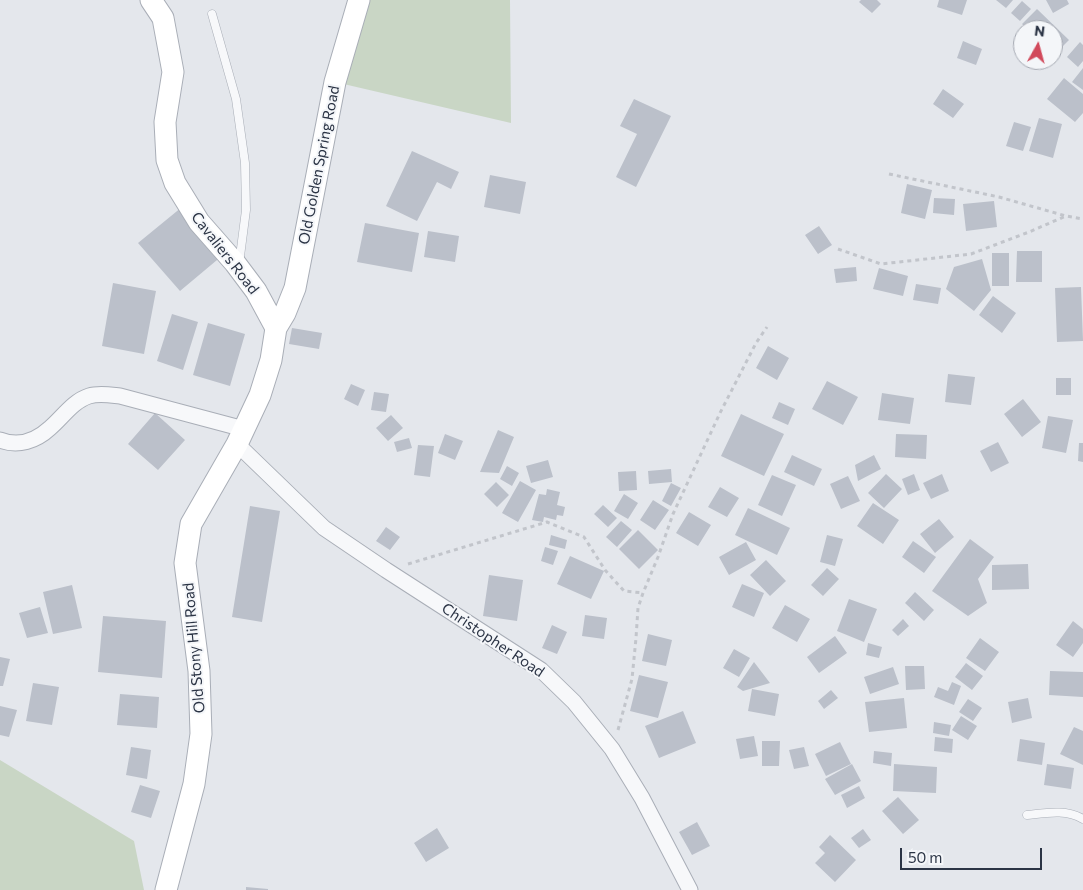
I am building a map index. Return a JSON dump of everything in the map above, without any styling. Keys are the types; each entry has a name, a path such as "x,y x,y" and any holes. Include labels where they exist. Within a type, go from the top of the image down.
{"main road":[{"name":"Cavaliers Road","path":"151,0 163,18 172,72 166,122 167,160 175,183 199,222 239,268 256,291 276,328"},
{"name":"Old Golden Spring Road","path":"276,328 296,288 335,82 359,0"},
{"path":"240,436 260,395 269,369 276,328"},
{"name":"Old Stony Hill Road","path":"166,890 194,784 201,734 199,671 185,563 191,524 240,436"}],"street":[{"path":"0,440 18,444 31,441 49,430 76,404 88,397 102,394 120,396 240,436"},
{"name":"Christopher Road","path":"240,436 324,528 541,670 574,702 612,749 642,798 690,890"}],"lane":[{"path":"212,14 236,99 245,163 246,210 239,268"},
{"path":"1027,815 1055,812 1078,816 1083,819"}],"path":[{"path":"889,174 999,197 1083,219"},
{"path":"838,249 882,264 971,254 1066,216"},
{"path":"612,749 632,679 638,608 643,593 658,558 676,506 756,343 767,327"},
{"path":"386,570 547,522 584,537 605,570 624,591 643,593"}],"green space":[{"path":"359,0 510,0 511,123 335,82"},
{"path":"0,760 134,841 144,890 0,890"}],"building":[{"path":"861,0 877,0 881,4 872,13 859,2"},
{"path":"939,0 967,0 962,15 937,7"},
{"path":"996,0 1013,0 1006,8"},
{"path":"1046,0 1067,0 1069,4 1053,13"},
{"path":"1022,1 1031,9 1021,20 1011,13"},
{"path":"1037,9 1048,20 1026,20"},
{"path":"1063,34 1069,40 1063,46"},
{"path":"963,41 982,49 976,65 957,58"},
{"path":"1080,42 1083,45 1083,61 1078,67 1067,57"},
{"path":"1083,68 1083,90 1072,82"},
{"path":"1064,78 1083,94 1083,113 1075,122 1047,99"},
{"path":"943,89 964,104 953,118 933,104"},
{"path":"634,99 671,116 636,187 616,177 637,134 620,126"},
{"path":"1039,118 1062,124 1053,158 1029,151"},
{"path":"1014,122 1031,127 1023,151 1006,146"},
{"path":"412,151 459,172 451,189 437,182 417,221 386,206"},
{"path":"490,175 526,182 520,214 484,207"},
{"path":"907,184 932,190 925,219 901,213"},
{"path":"934,198 955,199 954,215 933,213"},
{"path":"994,201 997,227 966,231 963,204"},
{"path":"182,207 223,255 180,291 138,243"},
{"path":"365,223 419,233 412,272 357,262"},
{"path":"819,226 832,245 818,254 805,235"},
{"path":"428,231 459,236 455,262 424,257"},
{"path":"1017,251 1042,251 1042,282 1016,282"},
{"path":"992,253 1009,253 1009,286 992,286"},
{"path":"982,259 991,290 974,311 946,289 954,267"},
{"path":"856,267 857,281 836,283 834,269"},
{"path":"879,268 908,276 903,296 873,289"},
{"path":"113,283 156,291 144,354 102,346"},
{"path":"916,284 941,288 938,304 913,300"},
{"path":"1081,287 1083,341 1057,342 1055,288"},
{"path":"993,296 1016,313 1002,333 979,315"},
{"path":"172,314 198,322 183,370 157,361"},
{"path":"208,323 245,334 230,386 193,375"},
{"path":"292,328 322,333 319,349 289,344"},
{"path":"768,346 789,358 777,380 756,368"},
{"path":"948,374 975,377 971,405 945,402"},
{"path":"1056,378 1071,378 1071,395 1056,395"},
{"path":"827,381 858,397 843,425 812,409"},
{"path":"351,384 365,390 358,406 344,399"},
{"path":"374,392 389,394 386,412 371,410"},
{"path":"882,393 914,398 910,424 878,420"},
{"path":"1023,399 1041,422 1022,437 1004,414"},
{"path":"779,402 795,409 788,425 772,418"},
{"path":"155,413 185,440 158,470 128,444"},
{"path":"741,414 784,434 764,476 721,456"},
{"path":"391,415 403,428 388,441 376,428"},
{"path":"1048,416 1073,420 1066,453 1042,448"},
{"path":"498,430 514,437 499,473 480,472"},
{"path":"445,434 463,441 455,460 438,453"},
{"path":"896,434 927,435 926,459 895,457"},
{"path":"409,438 412,448 397,452 394,442"},
{"path":"998,442 1009,463 991,472 980,451"},
{"path":"1079,443 1083,443 1083,462 1078,461"},
{"path":"418,445 434,446 430,477 414,475"},
{"path":"792,455 822,469 814,486 784,472"},
{"path":"874,455 881,469 858,481 855,465"},
{"path":"548,460 553,477 531,483 526,466"},
{"path":"507,466 519,473 512,486 500,479"},
{"path":"671,469 672,482 649,484 648,471"},
{"path":"636,471 637,490 619,491 618,472"},
{"path":"886,474 902,489 884,508 868,493"},
{"path":"914,474 920,490 908,495 902,479"},
{"path":"942,474 949,491 931,499 923,483"},
{"path":"772,475 796,485 782,516 758,505"},
{"path":"848,476 860,501 841,509 830,484"},
{"path":"520,481 536,490 518,522 502,513"},
{"path":"496,482 509,495 497,507 484,494"},
{"path":"671,483 681,488 671,506 662,501"},
{"path":"720,487 739,498 727,517 708,507"},
{"path":"547,489 560,492 557,505 565,507 563,516 557,515 556,520 544,517 543,522 532,520 539,494 546,495"},
{"path":"624,494 638,503 628,519 614,511"},
{"path":"653,500 669,510 655,530 640,520"},
{"path":"873,503 899,520 883,544 857,526"},
{"path":"603,505 617,518 608,527 594,514"},
{"path":"250,506 280,511 262,622 232,617"},
{"path":"748,508 790,528 777,555 735,535"},
{"path":"689,512 711,525 698,546 676,533"},
{"path":"939,519 954,537 935,553 920,534"},
{"path":"621,521 632,530 617,547 606,537"},
{"path":"386,527 400,537 390,550 376,541"},
{"path":"638,530 658,550 639,569 619,549"},
{"path":"551,535 567,540 565,549 549,545"},
{"path":"827,535 843,539 835,566 820,562"},
{"path":"970,539 994,557 978,579 987,603 968,616 932,591"},
{"path":"913,541 936,557 924,573 902,557"},
{"path":"746,542 756,560 729,575 719,557"},
{"path":"545,547 558,551 553,565 541,561"},
{"path":"570,556 604,571 591,599 557,584"},
{"path":"766,560 786,581 770,596 750,575"},
{"path":"1028,564 1029,589 992,590 992,565"},
{"path":"827,568 839,579 823,596 811,585"},
{"path":"489,575 523,580 517,621 483,616"},
{"path":"742,584 764,593 754,617 732,607"},
{"path":"72,585 82,628 53,634 43,592"},
{"path":"915,592 934,610 924,621 905,603"},
{"path":"849,599 877,609 864,642 837,631"},
{"path":"785,605 810,619 797,642 772,628"},
{"path":"40,607 48,633 27,638 19,613"},
{"path":"585,615 607,618 604,639 582,636"},
{"path":"103,616 166,621 162,678 98,672"},
{"path":"903,619 909,626 898,636 892,630"},
{"path":"1073,621 1083,629 1083,643 1073,657 1056,645"},
{"path":"552,625 567,632 557,654 542,648"},
{"path":"648,634 672,640 666,666 642,661"},
{"path":"835,636 847,653 819,673 807,657"},
{"path":"980,638 999,652 985,671 966,658"},
{"path":"868,643 882,647 879,658 866,655"},
{"path":"734,649 750,658 739,677 723,668"},
{"path":"0,657 10,659 3,686 0,686"},
{"path":"754,662 770,683 743,691 737,687"},
{"path":"966,663 983,676 972,690 955,677"},
{"path":"905,666 924,666 925,689 906,690"},
{"path":"893,667 899,684 870,694 864,677"},
{"path":"1050,671 1083,672 1083,697 1049,695"},
{"path":"639,675 668,682 658,718 630,711"},
{"path":"952,682 961,686 954,705 934,697 938,687 948,691"},
{"path":"33,683 59,687 52,725 26,721"},
{"path":"752,689 779,694 775,716 748,711"},
{"path":"831,690 838,698 824,709 818,701"},
{"path":"120,694 159,697 157,728 117,725"},
{"path":"904,698 907,728 869,732 865,702"},
{"path":"1028,698 1032,718 1012,723 1008,702"},
{"path":"968,699 982,708 973,721 959,712"},
{"path":"0,706 17,710 9,737 0,735"},
{"path":"683,711 696,743 659,758 645,726"},
{"path":"961,716 977,726 968,740 952,730"},
{"path":"934,722 951,725 949,736 933,733"},
{"path":"1074,727 1083,731 1083,765 1060,754"},
{"path":"754,736 758,756 740,759 736,739"},
{"path":"935,737 953,739 952,753 934,751"},
{"path":"1020,739 1045,743 1042,765 1017,761"},
{"path":"762,741 780,741 779,766 762,766"},
{"path":"840,742 851,764 826,776 815,754"},
{"path":"131,747 151,750 147,779 126,775"},
{"path":"804,747 809,766 794,769 789,750"},
{"path":"874,751 892,753 891,766 873,763"},
{"path":"852,764 861,781 835,795 825,779"},
{"path":"894,764 937,767 936,793 893,791"},
{"path":"1047,764 1074,768 1071,789 1044,785"},
{"path":"140,785 160,791 151,818 131,812"},
{"path":"859,786 865,798 847,808 841,795"},
{"path":"898,797 919,820 903,834 882,811"},
{"path":"697,822 710,846 692,855 679,832"},
{"path":"437,828 449,848 426,862 414,843"},
{"path":"863,829 871,840 859,848 851,838"},
{"path":"830,835 856,860 835,882 815,863 825,853 819,847"},
{"path":"246,887 268,889 268,890 246,890"}]}
